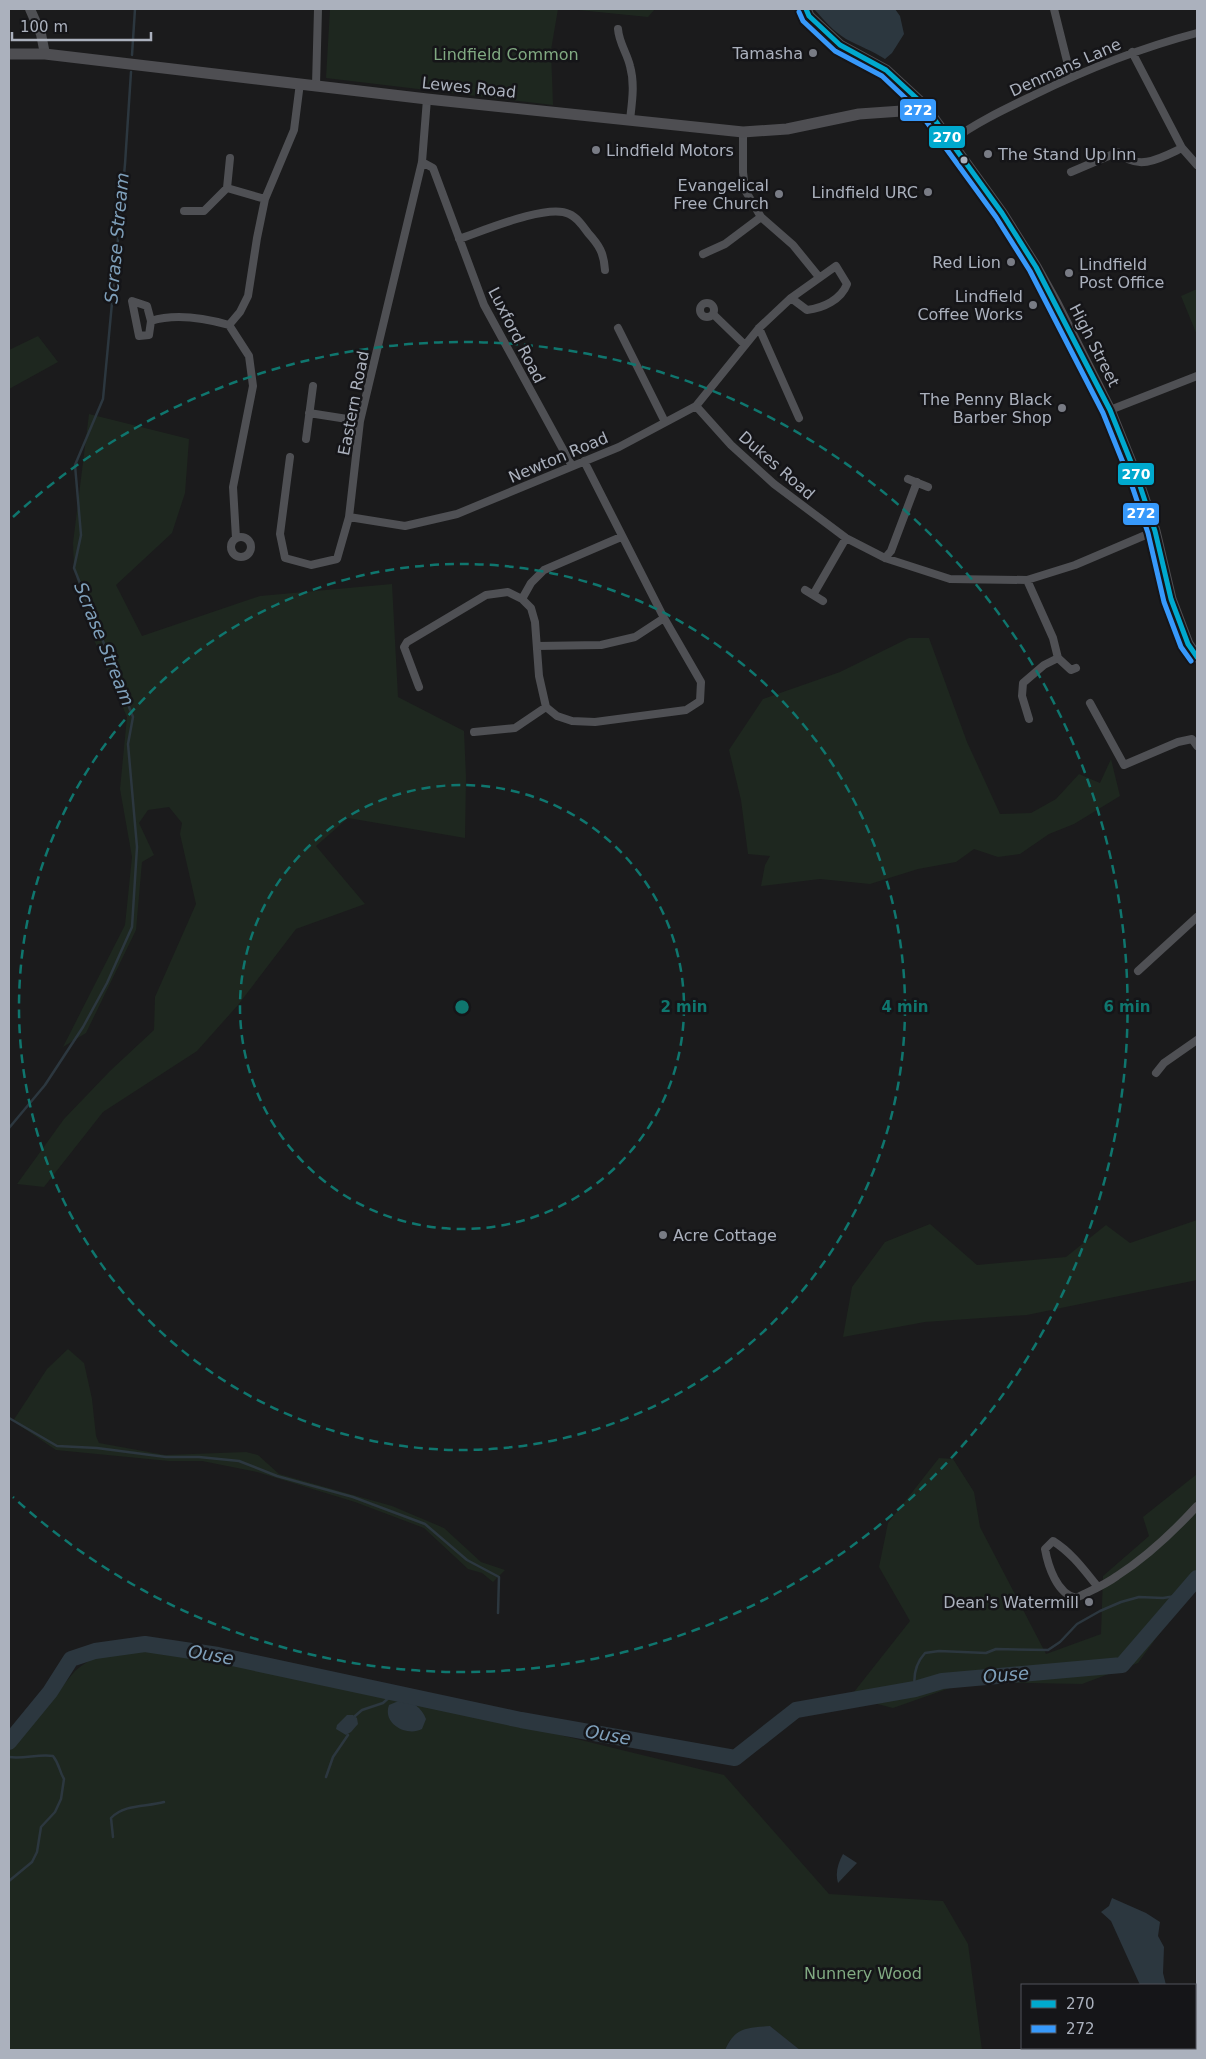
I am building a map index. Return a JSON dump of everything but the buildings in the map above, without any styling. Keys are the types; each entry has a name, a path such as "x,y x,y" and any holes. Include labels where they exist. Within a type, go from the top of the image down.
{"main road":[{"name":"High Street","path":"806,9 809,16 840,45 886,70 924,105 1002,213 1036,267 1110,410 1137,477 1155,531 1171,599 1188,644 1197,657"},
{"name":"Lewes Road","path":"9,54 45,54 427,99 743,132 787,129 859,114 916,110 924,105"}],"street":[{"path":"30,9 42,34 45,54"},
{"path":"316,85 318,9"},
{"path":"1054,9 1071,77"},
{"name":"Denmans Lane","path":"951,141 980,122 1071,77 1132,52 1197,33"},
{"path":"616,34 630,66 633,82 634,90 630,120"},
{"path":"1132,52 1182,148 1197,165"},
{"path":"229,325 240,312 248,296 257,238 266,200 294,130 300,83"},
{"name":"Eastern Road","path":"290,457 280,534 285,558 312,565 337,559 349,517 360,421 422,162 427,99"},
{"path":"743,132 745,190 761,217 793,245 819,277"},
{"path":"1071,172 1118,152 1126,159 1142,164 1182,148"},
{"path":"184,211 204,212 227,188 230,158"},
{"name":"Luxford Road","path":"422,162 433,168 484,305 572,466"},
{"path":"227,188 266,200"},
{"path":"459,239 522,217 558,210 570,214 576,219 600,247 605,270"},
{"path":"702,254 725,244 761,217"},
{"name":"Newton Road","path":"349,517 405,526 456,514 619,447 696,406 759,328 791,298 819,277 836,266 847,284 844,293 821,308 807,310 791,298"},
{"path":"713,314 745,345"},
{"path":"151,321 162,317 203,318 229,325 249,356 253,386 233,487 236,538"},
{"path":"618,328 665,422"},
{"path":"759,328 799,418"},
{"path":"1110,410 1197,376"},
{"path":"306,439 312,386"},
{"name":"Dukes Road","path":"696,406 731,444 774,484 846,538 885,558 950,579 1027,580 1075,565 1155,531"},
{"path":"309,413 360,421"},
{"path":"419,686 404,646 407,642 486,595 508,592 522,598 531,608 535,622 539,676 546,707 557,716 572,721 595,722 686,710 700,701 700,682 621,537 584,462"},
{"path":"908,478 928,487"},
{"path":"885,558 891,551 917,482"},
{"path":"522,598 531,582 544,570 621,537"},
{"path":"813,595 846,538"},
{"path":"891,551 896,561"},
{"path":"1027,580 1053,638 1058,658 1071,670 1076,668"},
{"path":"805,590 823,601"},
{"path":"537,646 601,645 636,637 664,618"},
{"path":"1029,719 1022,696 1024,683 1044,665 1058,658"},
{"path":"1090,703 1124,765 1178,742 1192,739 1197,746"},
{"path":"474,732 515,728 546,707"},
{"path":"1138,971 1197,917"},
{"path":"1156,1073 1164,1063 1197,1040"},
{"path":"1098,1587 1070,1553 1061,1546 1053,1541 1045,1549 1047,1561 1057,1582 1068,1596 1076,1598 1098,1587 1117,1576 1139,1560 1197,1506"}],"green space":[{"name":"Lindfield Common","path":"330,9 558,9 551,50 553,105 326,78"},
{"path":"568,9 655,9 648,17"},
{"path":"1197,289 1197,335 1181,296"},
{"path":"38,336 58,362 9,389 9,350"},
{"path":"89,414 189,439 185,493 172,533 116,585 142,636 260,596 392,584 398,697 464,731 466,777 465,838 348,818 316,846 365,904 296,929 238,1005 197,1051 103,1112 44,1187 17,1184 64,1119 110,1071 154,1030 155,997 196,904 180,834 182,823 169,807 148,810 139,823 154,855 142,862 136,930 86,1033 63,1047 125,925 132,857 120,789 127,717 92,635 74,568 73,543"},
{"path":"909,638 929,638 967,742 1000,814 1031,813 1056,799 1079,774 1100,783 1111,759 1120,796 1074,824 1049,834 1020,854 998,857 974,849 956,862 918,869 870,884 820,879 761,886 765,865 770,856 748,854 741,800 729,750 763,699 840,672"},
{"path":"1197,1220 1197,1280 1027,1315 925,1322 843,1337 852,1287 885,1242 930,1224 977,1265 1066,1257 1106,1225 1130,1243"},
{"path":"68,1349 84,1363 92,1399 96,1436 99,1443 165,1455 246,1452 258,1455 279,1474 392,1506 444,1528 481,1562 505,1570 493,1582 482,1573 468,1569 424,1528 355,1502 257,1472 202,1461 169,1461 56,1450 13,1421 47,1369"},
{"path":"939,1458 953,1459 974,1492 980,1527 1046,1654 1101,1634 1103,1576 1149,1536 1143,1517 1197,1474 1197,1587 1191,1590 1138,1663 1082,1684 967,1682 893,1708 850,1697 910,1621 879,1567 888,1523"},
{"name":"Nunnery Wood","path":"147,1648 352,1684 724,1775 829,1894 943,1901 968,1944 982,2050 800,2050 770,2026 730,2040 725,2050 9,2050 9,1750 75,1671 84,1664 101,1656"}],"shaded area":[{"path":"814,9 895,9 900,16 904,34 892,53 885,59 841,36"},
{"path":"401,1700 413,1703 422,1711 426,1719 422,1729 416,1731 403,1730 392,1723 388,1712 389,1705"},
{"path":"347,1715 353,1715 357,1718 358,1724 346,1735 336,1729 337,1725"},
{"path":"843,1854 857,1863 838,1883 838,1868"},
{"path":"1112,1898 1146,1913 1160,1922 1158,1936 1164,1947 1163,1973 1166,1984 1140,1984 1111,1921 1101,1912 1109,1906"},
{"path":"770,2026 800,2050 725,2050 733,2037 743,2030"}],"waterway":[{"name":"Scrase Stream","path":"132,55 135,9"},
{"name":"Scrase Stream","path":"9,1128 45,1085 83,1027 107,983 132,927 137,847 128,744 133,717 74,568 81,535 75,465 103,399 125,164 131,72"},
{"path":"9,1418 57,1446 97,1448 166,1457 199,1457 239,1461 277,1476 353,1497 425,1524 467,1560 499,1577 498,1613"},
{"name":"Ouse","path":"9,1742 50,1692 71,1659 95,1651 145,1644 218,1655 521,1720 735,1758 796,1710 915,1689 942,1681 1122,1665 1197,1578"},
{"path":"915,1689 914,1679 916,1670 919,1661 925,1653 939,1651 986,1653 996,1649 1048,1650 1060,1642 1077,1624 1121,1602 1139,1597 1163,1598 1182,1595"},
{"path":"355,1716 362,1710 383,1703 394,1693"},
{"path":"326,1777 333,1757 348,1735"},
{"path":"9,1757 53,1756 64,1779 61,1799 55,1812 41,1827 37,1852 32,1862 9,1881"},
{"path":"113,1837 111,1818 116,1813 129,1808 164,1802"}],"transit line":[{"name":"270","path":"806,9 809,16 840,45 886,70 924,105 1002,213 1036,267 1110,410 1137,477 1155,531 1171,599 1188,644 1197,657"},
{"name":"272","path":"799,12 803,21 835,51 882,76 918,110 996,217 1030,271 1103,413 1130,480 1148,533 1164,602 1181,647 1191,661"}],"place":[{"name":"Tamasha","path":"813,53"},
{"name":"Lindfield Motors","path":"596,150"},
{"name":"The Stand Up Inn","path":"988,154"},
{"name":"Lindfield URC","path":"928,192"},
{"name":"Evangelical Free Church","path":"779,194"},
{"name":"Red Lion","path":"1011,262"},
{"name":"Lindfield Post Office","path":"1069,273"},
{"name":"Lindfield Coffee Works","path":"1033,305"},
{"name":"The Penny Black Barber Shop","path":"1062,408"},
{"name":"Acre Cottage","path":"663,1235"},
{"name":"Dean's Watermill","path":"1089,1602"}]}
